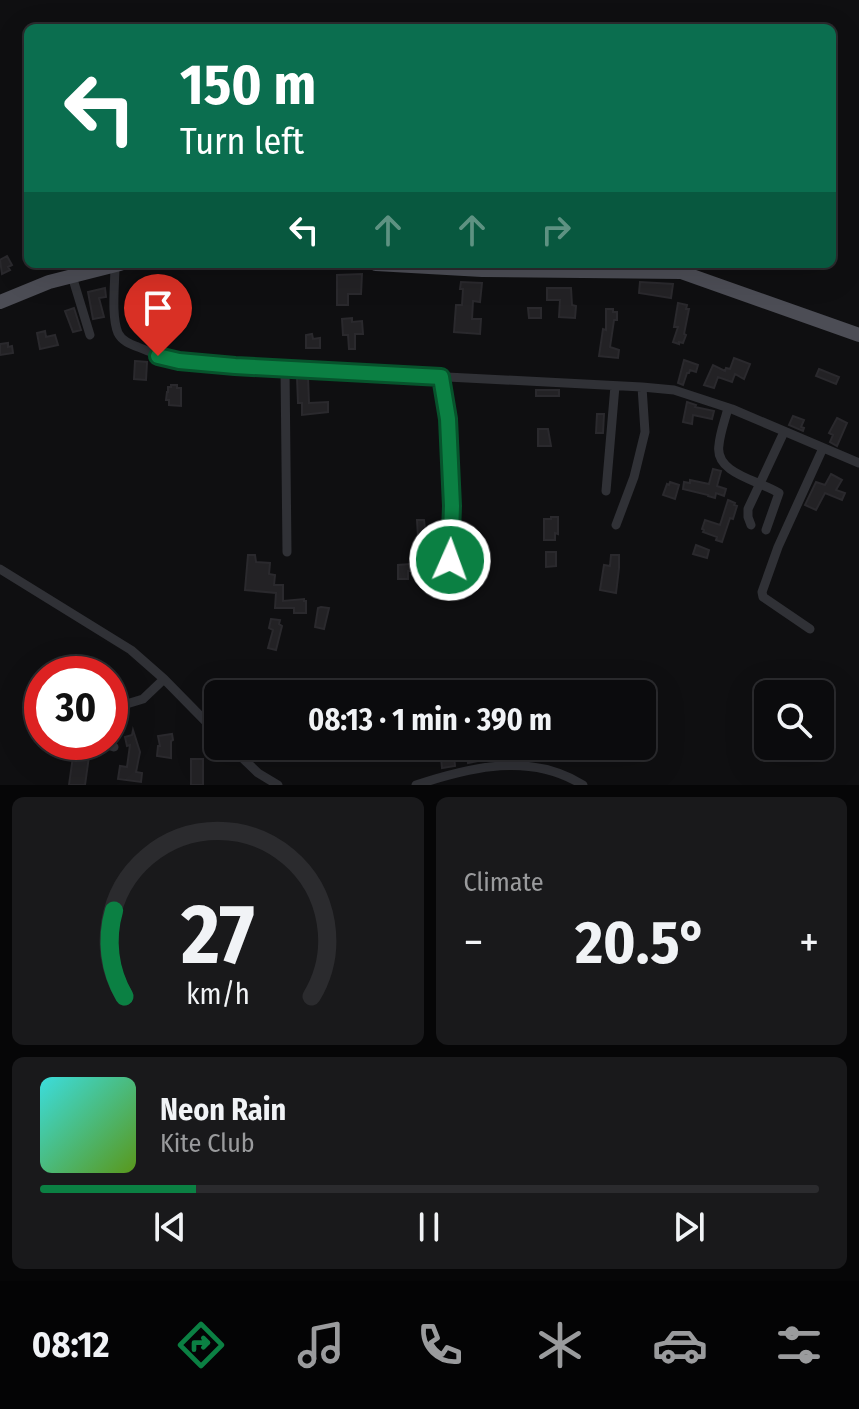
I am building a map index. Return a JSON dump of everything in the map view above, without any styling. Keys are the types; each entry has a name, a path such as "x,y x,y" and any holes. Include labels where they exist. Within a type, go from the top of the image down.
{"main road":[{"path":"0,302 49,282 102,268"},
{"path":"447,268 681,272 859,335"}],"street":[{"path":"117,268 115,317 120,337 158,356 179,361 285,369 674,390 728,408 859,463"},
{"path":"72,276 90,335"},
{"path":"285,369 287,552"},
{"path":"441,377 448,419 452,506 449,587"},
{"path":"606,491 615,386"},
{"path":"616,525 634,477 645,432 642,387"},
{"path":"728,408 718,448 719,458 728,468 779,493 766,530"},
{"path":"751,525 747,512 784,432"},
{"path":"810,629 763,597 762,592 778,547 823,448"},
{"path":"0,569 131,650 204,720"},
{"path":"128,704 143,699 164,679"},
{"path":"245,760 278,785"},
{"path":"416,785 486,766 516,764 556,771 583,785"}],"building":[{"path":"7,256 12,265 2,274 0,260"},
{"path":"362,274 361,294 348,294 348,305 337,305 337,275"},
{"path":"461,282 482,283 480,302 473,301 472,319 481,319 480,334 454,332 456,305 462,305"},
{"path":"640,282 673,284 671,298 639,293"},
{"path":"105,288 106,297 99,298 104,317 93,319 88,292"},
{"path":"547,288 571,288 572,305 576,306 575,318 559,317 560,300 547,300"},
{"path":"678,303 687,305 686,309 689,309 686,335 683,343 679,344 673,342 678,327 674,327"},
{"path":"74,308 81,330 73,332 65,311"},
{"path":"528,308 541,308 541,318 529,318"},
{"path":"606,309 617,312 610,347 619,350 618,358 599,356 603,329 606,330"},
{"path":"352,318 352,322 362,321 363,334 355,334 355,349 349,349 348,335 343,335 342,319"},
{"path":"45,331 46,337 55,335 58,345 40,349 37,333"},
{"path":"312,334 313,339 320,338 320,348 306,348 306,335"},
{"path":"8,343 13,353 0,355 0,344"},
{"path":"734,358 750,364 744,379 735,374 732,382 718,377 714,388 704,385 713,365 725,371 726,368 730,369"},
{"path":"684,360 698,365 696,372 690,370 687,373 683,385 678,383"},
{"path":"135,361 147,362 146,380 134,379"},
{"path":"819,369 839,377 836,384 816,376"},
{"path":"297,377 308,377 309,403 328,402 328,412 302,415 302,403 298,403"},
{"path":"171,385 181,388 181,406 169,405 169,400 166,400"},
{"path":"536,390 559,390 559,396 536,396"},
{"path":"687,402 714,411 712,419 693,415 692,424 683,422"},
{"path":"597,414 604,414 603,433 596,433"},
{"path":"793,416 804,420 803,431 789,425"},
{"path":"837,418 847,423 837,446 830,442 833,435 829,433"},
{"path":"538,429 548,429 551,446 538,446"},
{"path":"713,469 721,471 717,486 726,489 724,496 716,493 715,498 683,489 684,482 690,483 690,480 709,484"},
{"path":"831,474 842,480 836,490 845,493 842,500 825,493 816,510 805,505 816,482 825,485"},
{"path":"670,482 679,485 675,499 663,495"},
{"path":"728,500 737,506 722,542 702,529 705,520 720,525"},
{"path":"558,517 558,534 555,533 555,540 544,540 544,519"},
{"path":"417,520 424,520 427,544 443,546 443,552 419,554"},
{"path":"696,545 709,550 707,558 693,554"},
{"path":"546,552 556,552 556,566 546,567"},
{"path":"248,555 255,555 256,562 270,563 269,574 275,575 274,585 283,585 283,601 304,599 306,613 294,613 294,608 275,608 276,593 245,590"},
{"path":"611,555 619,555 616,593 600,590 604,565 610,566"},
{"path":"410,564 408,579 398,579 398,565"},
{"path":"318,608 329,608 324,629 315,627"},
{"path":"271,619 280,620 282,626 276,650 268,648 273,630 269,628"},
{"path":"133,730 140,752 136,772 142,773 141,782 118,779 120,766 127,767 128,736"},
{"path":"172,734 171,758 157,756 160,746 158,736"},
{"path":"191,759 203,759 203,785 191,785"},
{"path":"72,760 88,760 85,785 69,785"},
{"path":"441,760 454,760 455,766 442,768"}],"route":[{"path":"158,356 235,366 441,377 448,419 452,506 450,560"}]}
